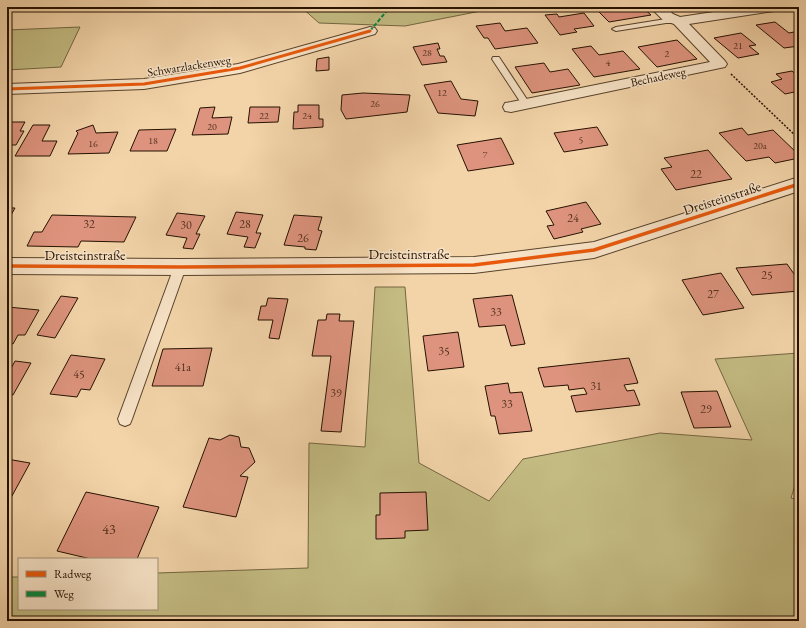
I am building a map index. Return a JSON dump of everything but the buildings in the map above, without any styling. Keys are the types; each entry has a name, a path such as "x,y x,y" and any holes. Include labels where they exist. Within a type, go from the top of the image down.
{"street":[{"name":"Bechadeweg","path":"519,106 720,64 679,22 668,17 657,7"},
{"path":"679,22 774,7"},
{"name":"Schwarzlackenweg","path":"7,89 144,84 240,68 370,31"},
{"name":"Dreisteinstraße","path":"7,266 180,267 474,264 594,250 797,186"}],"lane":[{"path":"616,29 666,21 679,22"},
{"path":"496,59 519,106"},
{"path":"126,419 180,267"}],"path":[{"path":"734,77 799,139"}],"shaded area":[{"path":"301,7 501,7 405,26 319,23"},
{"path":"80,27 61,67 7,70 7,30"},
{"path":"375,287 405,287 419,463 489,501 523,459 660,433 752,440 715,359 799,353 799,472 791,498 799,500 799,621 7,621 7,577 18,577 18,610 158,610 158,573 308,568 309,443 365,447"}],"marked path":[{"path":"370,31 390,7"}],"cycle path":[{"path":"7,89 144,84 240,68 370,31"},
{"path":"7,266 180,267 474,265 594,250 799,184"}]}
